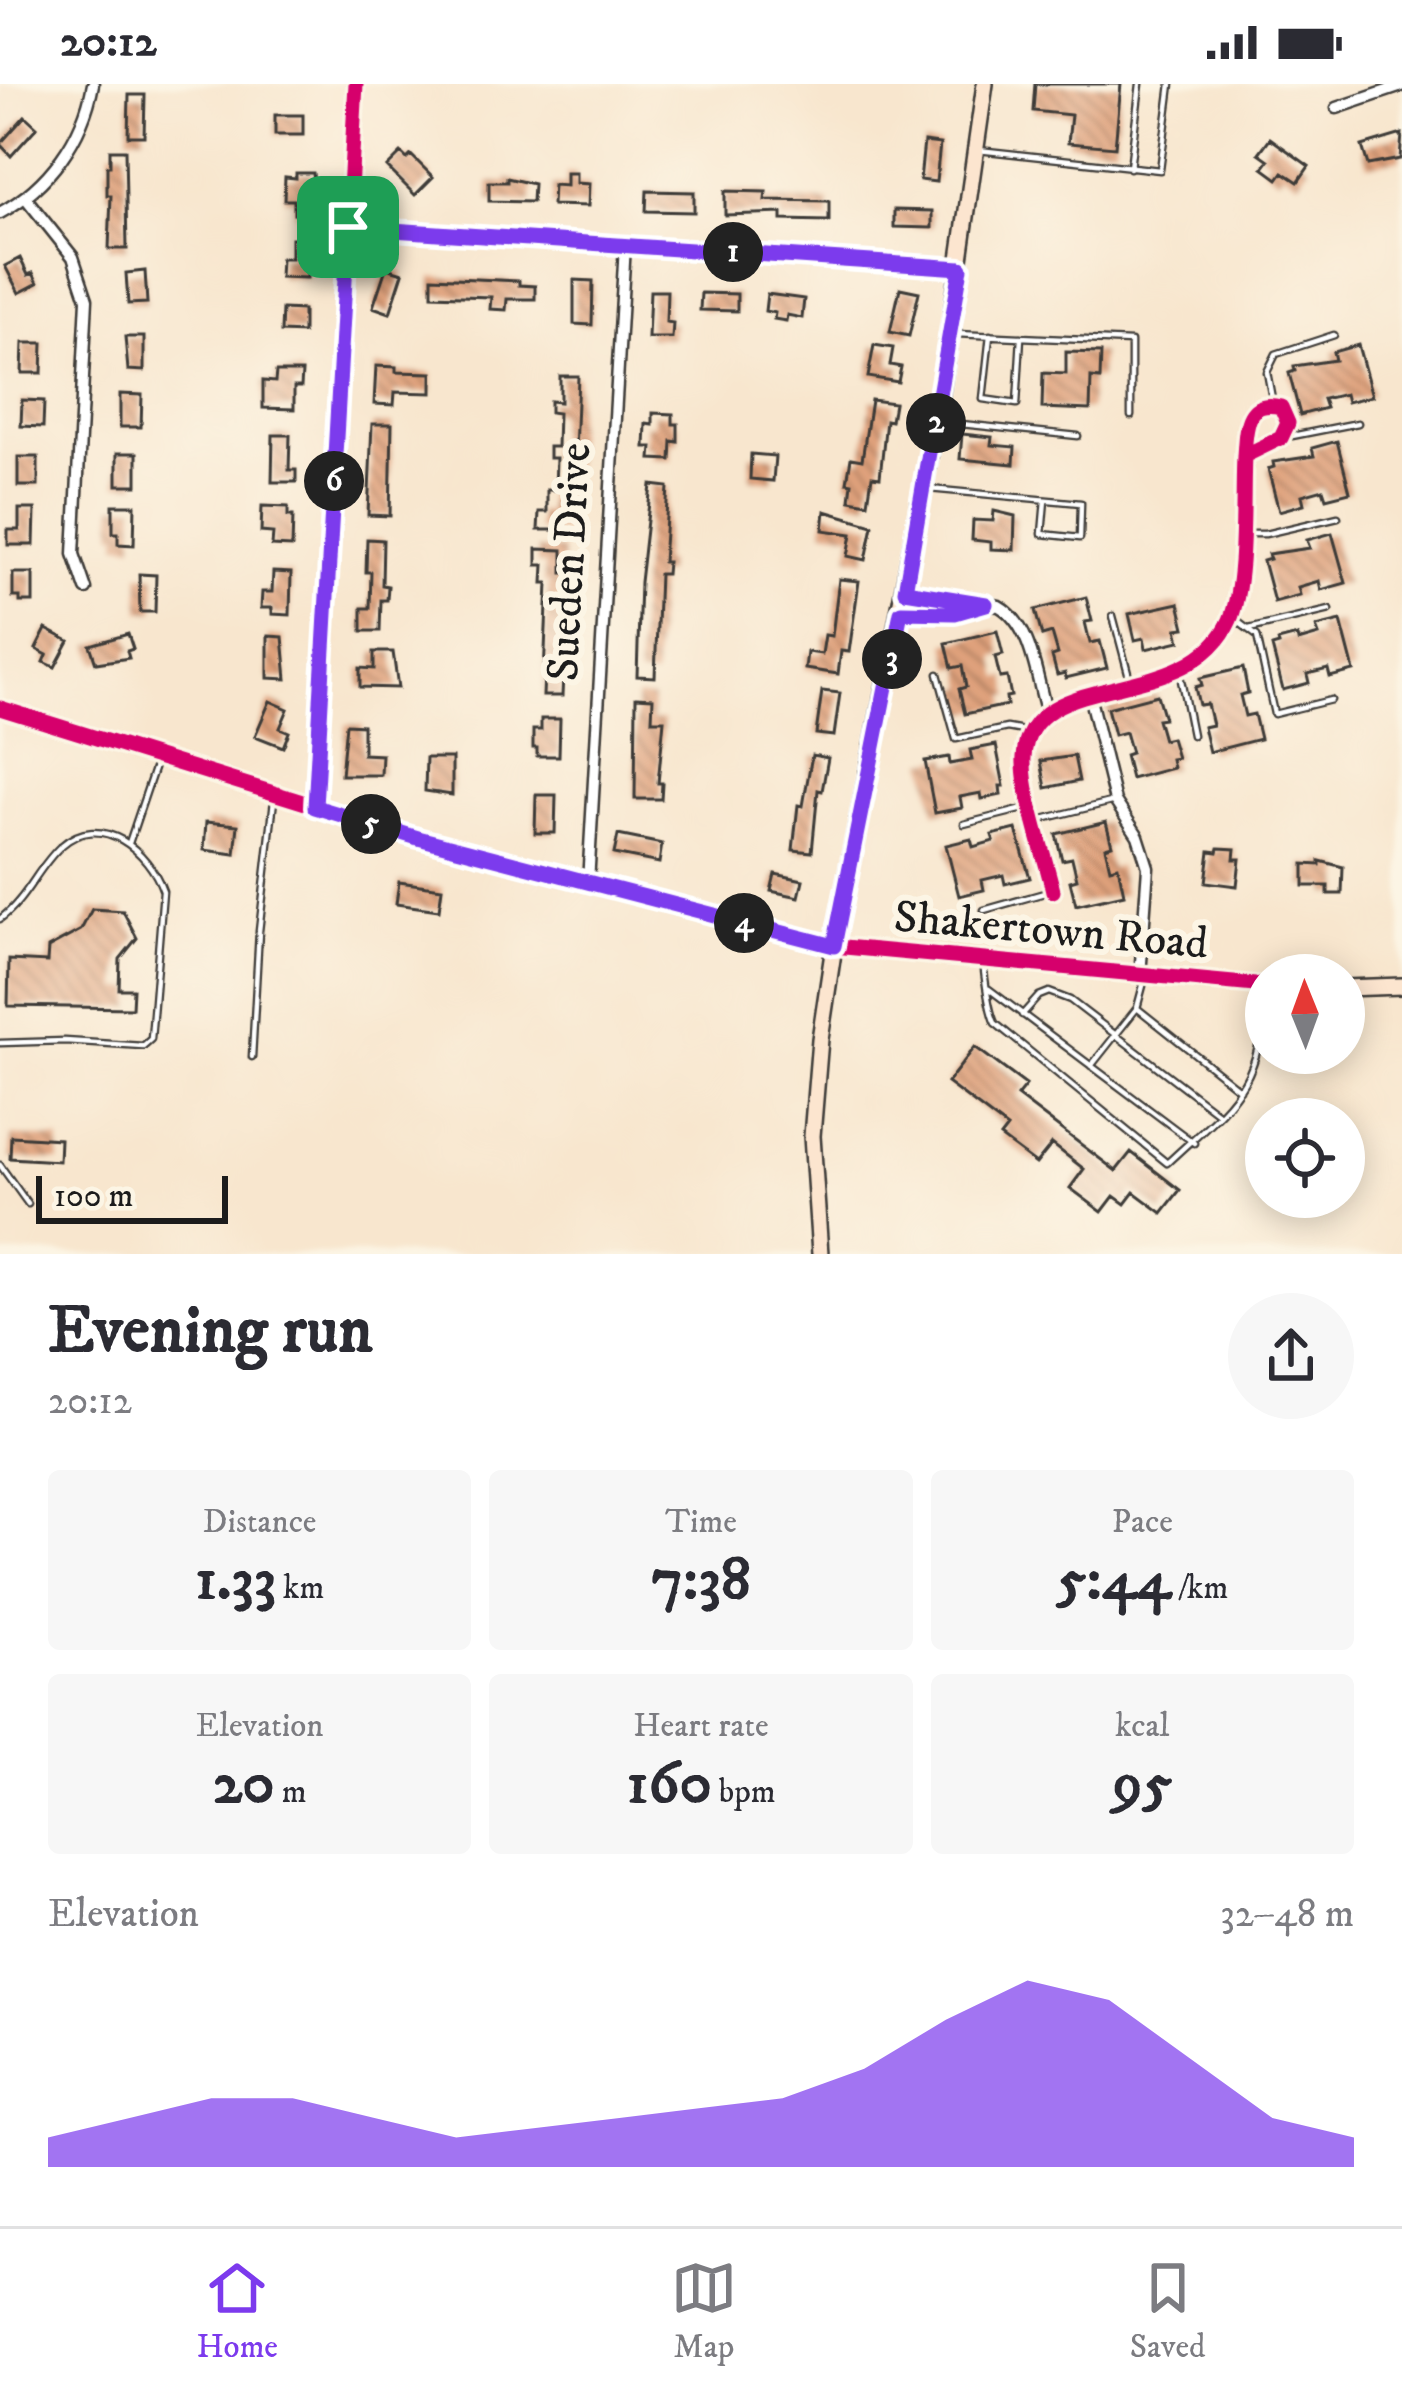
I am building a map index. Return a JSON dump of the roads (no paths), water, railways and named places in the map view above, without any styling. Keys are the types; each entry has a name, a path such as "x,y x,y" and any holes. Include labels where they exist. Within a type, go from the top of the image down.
{"street":[{"path":"0,213 53,170 73,142 93,84"},
{"path":"315,807 356,84"},
{"path":"820,1254 812,1117 834,946 936,421 985,84"},
{"path":"1336,108 1402,86"},
{"path":"26,196 73,256 87,299 74,554 86,589"},
{"path":"348,227 961,268"},
{"name":"Sueden Drive","path":"588,884 626,245"},
{"path":"1053,891 1023,764 1030,732 1046,710 1179,670 1211,647 1236,601 1240,534 1244,456 1246,422 1253,410 1281,407 1288,423 1281,438 1244,456"},
{"path":"905,591 986,604 1012,614 1022,628 1046,710"},
{"path":"901,612 955,613 986,604"},
{"path":"1089,695 1115,801 1138,836 1148,867 1143,976"},
{"name":"Shakertown Road","path":"0,708 315,807 588,884 834,946 1245,984"},
{"path":"1365,987 1402,986"}],"lane":[{"path":"1130,168 1140,84"},
{"path":"978,150 1160,170 1171,84"},
{"path":"951,333 1131,342 1131,416"},
{"path":"990,335 983,399 1017,404 1021,337"},
{"path":"1273,405 1267,372 1276,354 1334,335"},
{"path":"936,421 1078,436"},
{"path":"1281,438 1358,423"},
{"path":"924,488 1082,503 1080,538 1042,534 1045,500"},
{"path":"1240,534 1265,534 1338,517"},
{"path":"1249,629 1330,610"},
{"path":"1113,616 1131,685"},
{"path":"1231,616 1256,636 1274,714 1331,700"},
{"path":"1179,670 1192,735"},
{"path":"938,674 956,739 1007,728 1030,732"},
{"path":"128,843 158,758"},
{"path":"252,1057 275,794"},
{"path":"1037,821 1115,801"},
{"path":"964,824 1033,807"},
{"path":"0,919 31,889 57,849 70,839 95,834 128,843 155,870 163,891 151,1039 143,1046 0,1043"},
{"path":"984,910 1053,891"},
{"path":"983,962 989,989 987,1009 1007,1036 1168,1163 1194,1143 1251,1074"},
{"path":"1090,1066 1137,1008 1143,976"},
{"path":"989,989 1194,1143"},
{"path":"1022,1016 1049,992 1070,1000 1219,1114"},
{"path":"1137,1008 1240,1090"},
{"path":"0,1165 28,1204"}]}
